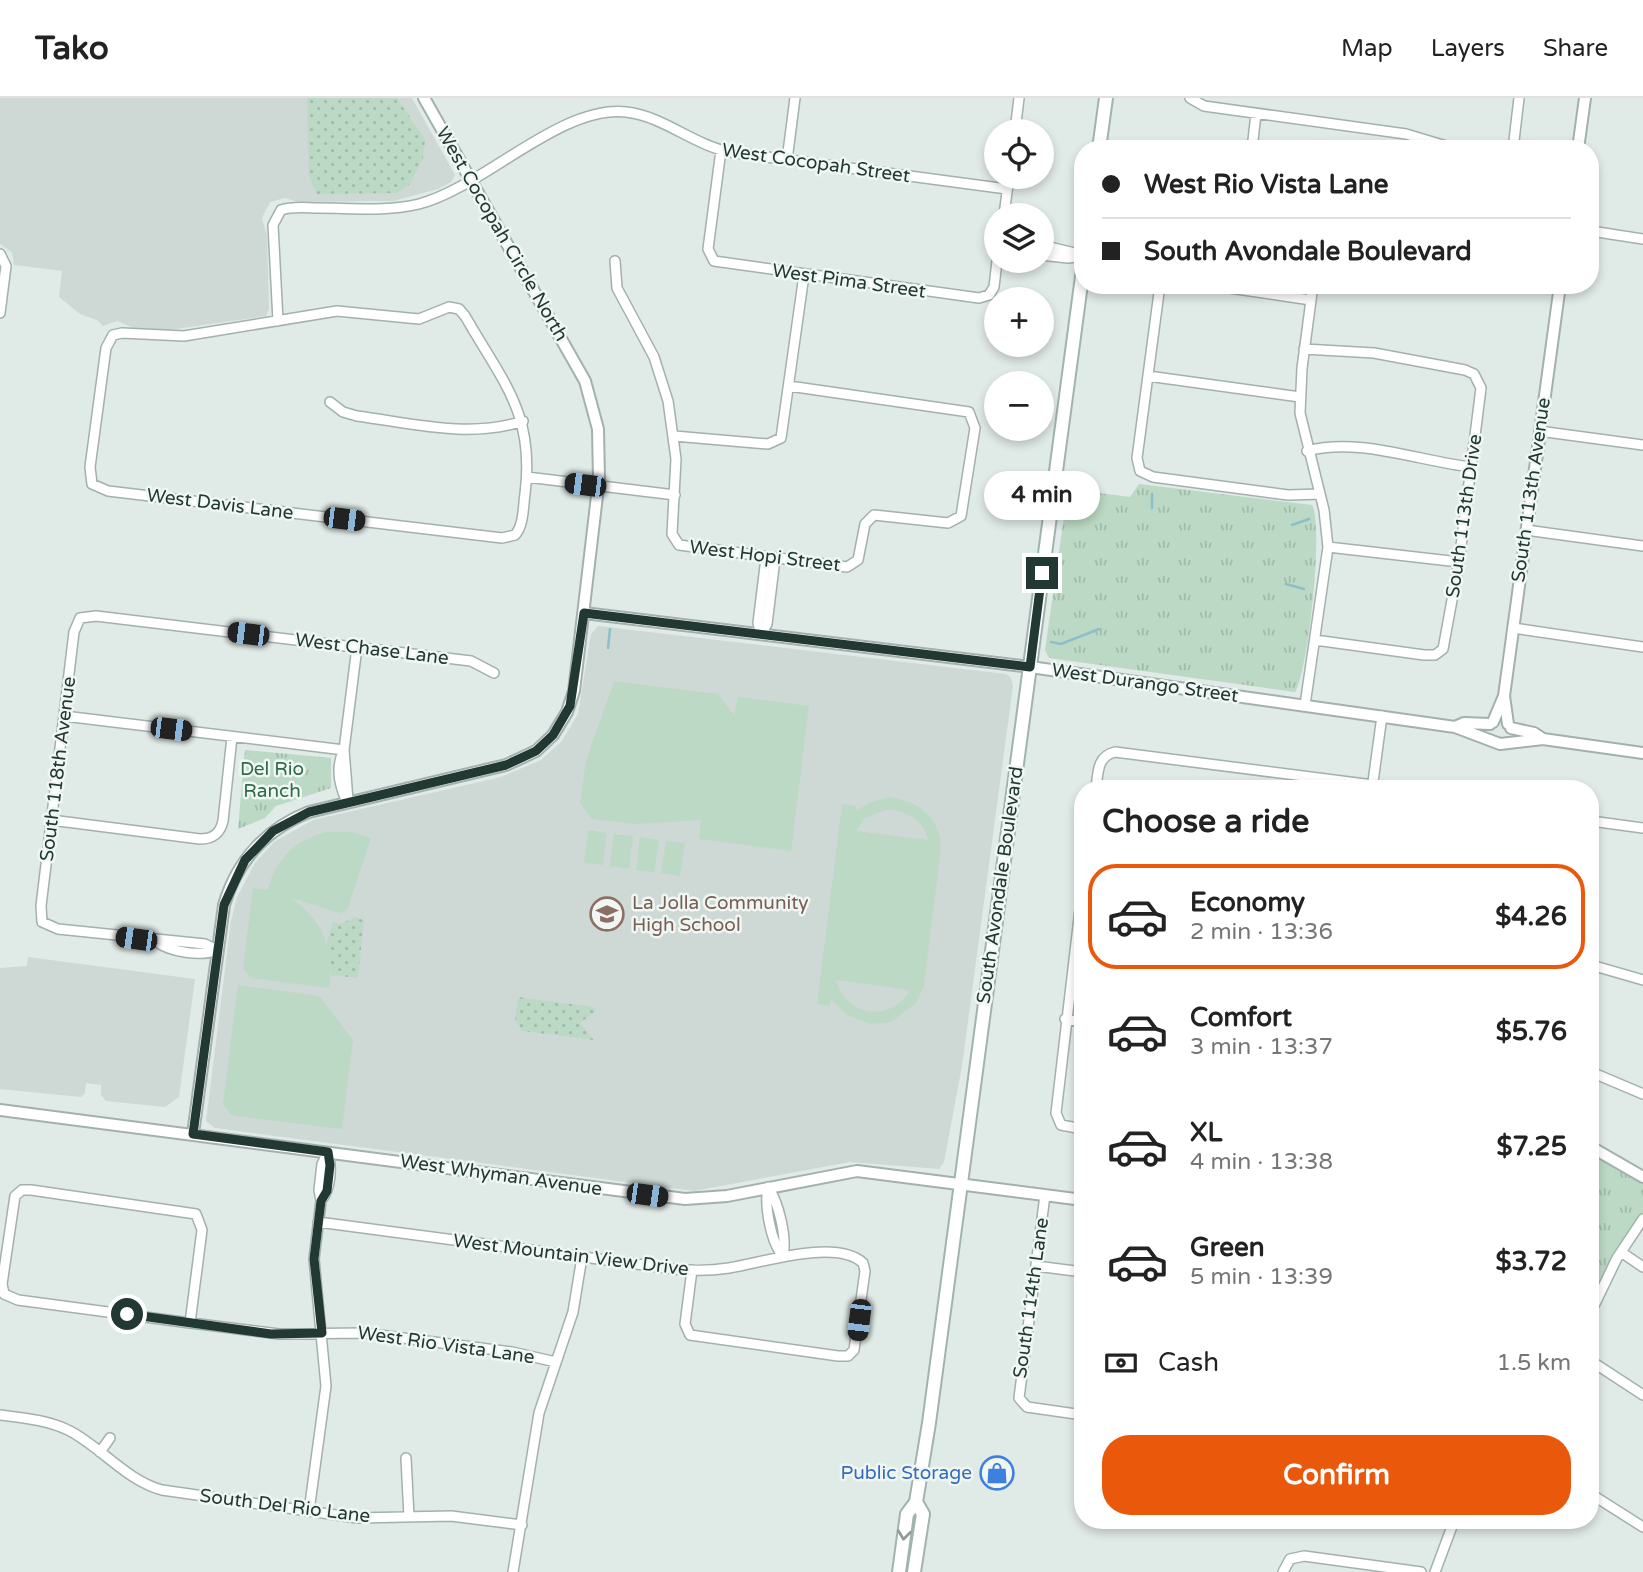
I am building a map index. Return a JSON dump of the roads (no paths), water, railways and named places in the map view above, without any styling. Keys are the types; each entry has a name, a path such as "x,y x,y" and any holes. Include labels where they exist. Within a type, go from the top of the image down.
{"main road":[{"path":"1100,140 1106,98"},
{"name":"South Avondale Boulevard","path":"899,1572 907,1514 916,1502 1080,294"},
{"name":"South Avondale Boulevard","path":"914,1572 923,1514 916,1502"}],"street":[{"name":"West Cocopah Circle North","path":"193,1134 227,895 251,853 290,820 347,802 506,765 542,746 558,728 572,699 599,486 598,429 589,392 580,371 424,98"},
{"path":"787,160 795,98"},
{"path":"1016,119 1019,98"},
{"path":"1514,140 1519,98"},
{"path":"1579,140 1585,98"},
{"path":"1190,99 1204,106 1406,134 1424,140"},
{"name":"West Cocopah Street","path":"278,321 274,237 274,220 278,212 290,208 410,206 439,197 571,123 607,112 642,115 721,150 984,186"},
{"path":"1253,140 1256,114"},
{"name":"West Pima Street","path":"721,150 708,249 710,258 724,264 974,298 989,295 994,287 996,273"},
{"path":"1005,203 1007,189"},
{"path":"1599,232 1643,239"},
{"path":"1054,248 1074,254"},
{"path":"0,313 6,271 2,256"},
{"path":"1054,256 1074,257"},
{"path":"278,321 337,312 419,319 454,307 465,316 523,421 528,452 527,477 675,495 674,436 660,373 617,288 615,261"},
{"path":"674,436 764,443 778,441 784,429 804,275"},
{"path":"1159,294 1137,458 1140,471 1153,477 1288,495 1320,494"},
{"path":"1270,294 1311,300"},
{"path":"1305,705 1328,547 1320,494 1301,422 1304,349 1312,294"},
{"name":"South 113th Avenue","path":"1509,726 1504,696 1559,294"},
{"name":"West Davis Lane","path":"278,321 175,337 122,332 113,335 106,348 90,467 92,484 108,491 502,538 515,535 521,523 527,477"},
{"name":"South 113th Drive","path":"1304,349 1383,354 1470,372 1478,378 1481,394 1447,639 1440,653 1424,655 1314,639"},
{"path":"1148,376 1300,397"},
{"name":"West Hopi Street","path":"675,495 672,530 675,542 687,548 842,567 855,564 861,552 865,524 870,517 879,514 943,523 958,520 965,506 975,428 972,416 960,409 789,386"},
{"path":"330,402 342,412 357,416 464,429 491,429 523,421"},
{"path":"1539,431 1643,445"},
{"path":"1307,452 1328,447 1357,447 1471,467"},
{"path":"1526,530 1643,547"},
{"path":"1328,547 1459,562"},
{"path":"761,634 758,623 771,558"},
{"name":"West Durango Street","path":"584,613 1030,667 1483,730"},
{"name":"West Chase Lane","path":"80,618 91,615 471,661 494,673"},
{"name":"South 118th Avenue","path":"80,618 74,632 51,820 42,922 58,929 157,942 170,949 209,953 218,950"},
{"path":"1513,628 1643,647"},
{"path":"347,802 348,765 344,750 357,647"},
{"name":"South 113th Avenue","path":"1483,730 1504,696"},
{"path":"64,716 344,750"},
{"path":"1373,780 1382,716"},
{"path":"1543,739 1535,733 1509,726 1499,720 1483,730 1504,743 1543,739 1643,753"},
{"path":"1504,743 1510,737 1509,726"},
{"path":"51,820 200,839 217,835 223,821 232,737"},
{"path":"1097,780 1100,762 1106,755 1120,752 1322,780"},
{"path":"1599,822 1643,828"},
{"path":"1074,960 1056,1109 1058,1122 1074,1126"},
{"path":"1599,966 1643,979"},
{"path":"1065,1019 1074,1020"},
{"path":"1599,1076 1643,1094"},
{"name":"West Whyman Avenue","path":"0,1110 685,1199 727,1196 857,1171 1074,1199"},
{"path":"309,1511 325,1395 322,1333 314,1267 322,1164 328,1152"},
{"path":"1599,1152 1643,1177"},
{"path":"768,1187 766,1201 777,1247 783,1256"},
{"path":"3,1243 18,1193 32,1190 187,1210 199,1217 202,1230 190,1323"},
{"name":"South 114th Lane","path":"1045,1195 1019,1388 1021,1402 1032,1408 1074,1414"},
{"path":"1599,1296 1621,1252 1643,1219"},
{"name":"West Mountain View Drive","path":"318,1222 692,1270 731,1268 783,1256 824,1253 856,1258 863,1263 864,1276 852,1353 838,1356 698,1338 687,1332 692,1270"},
{"name":"West Rio Vista Lane","path":"3,1243 4,1294 18,1300 279,1334 373,1334 523,1354 556,1362"},
{"path":"1621,1252 1643,1267"},
{"path":"513,1572 539,1413 576,1301 582,1257"},
{"path":"1036,1266 1074,1271"},
{"path":"1599,1366 1643,1395"},
{"name":"South Del Rio Lane","path":"0,1415 56,1425 139,1480 162,1490 357,1518 452,1516 522,1525"},
{"path":"100,1452 110,1438"},
{"path":"406,1458 409,1517"},
{"path":"1599,1499 1643,1528"},
{"path":"1435,1572 1451,1529"},
{"path":"1283,1572 1290,1559 1304,1556 1421,1572"}],"waterway":[{"path":"1152,494 1152,508"},
{"path":"1292,525 1309,519"},
{"path":"1286,584 1304,589"},
{"path":"608,648 610,629"},
{"path":"1051,642 1061,644 1099,629"}],"place":[{"name":"La Jolla Community High School","path":"607,914"},
{"name":"Public Storage","path":"997,1473"}],"park label":[{"name":"Del Rio Ranch","path":"272,780"}]}
